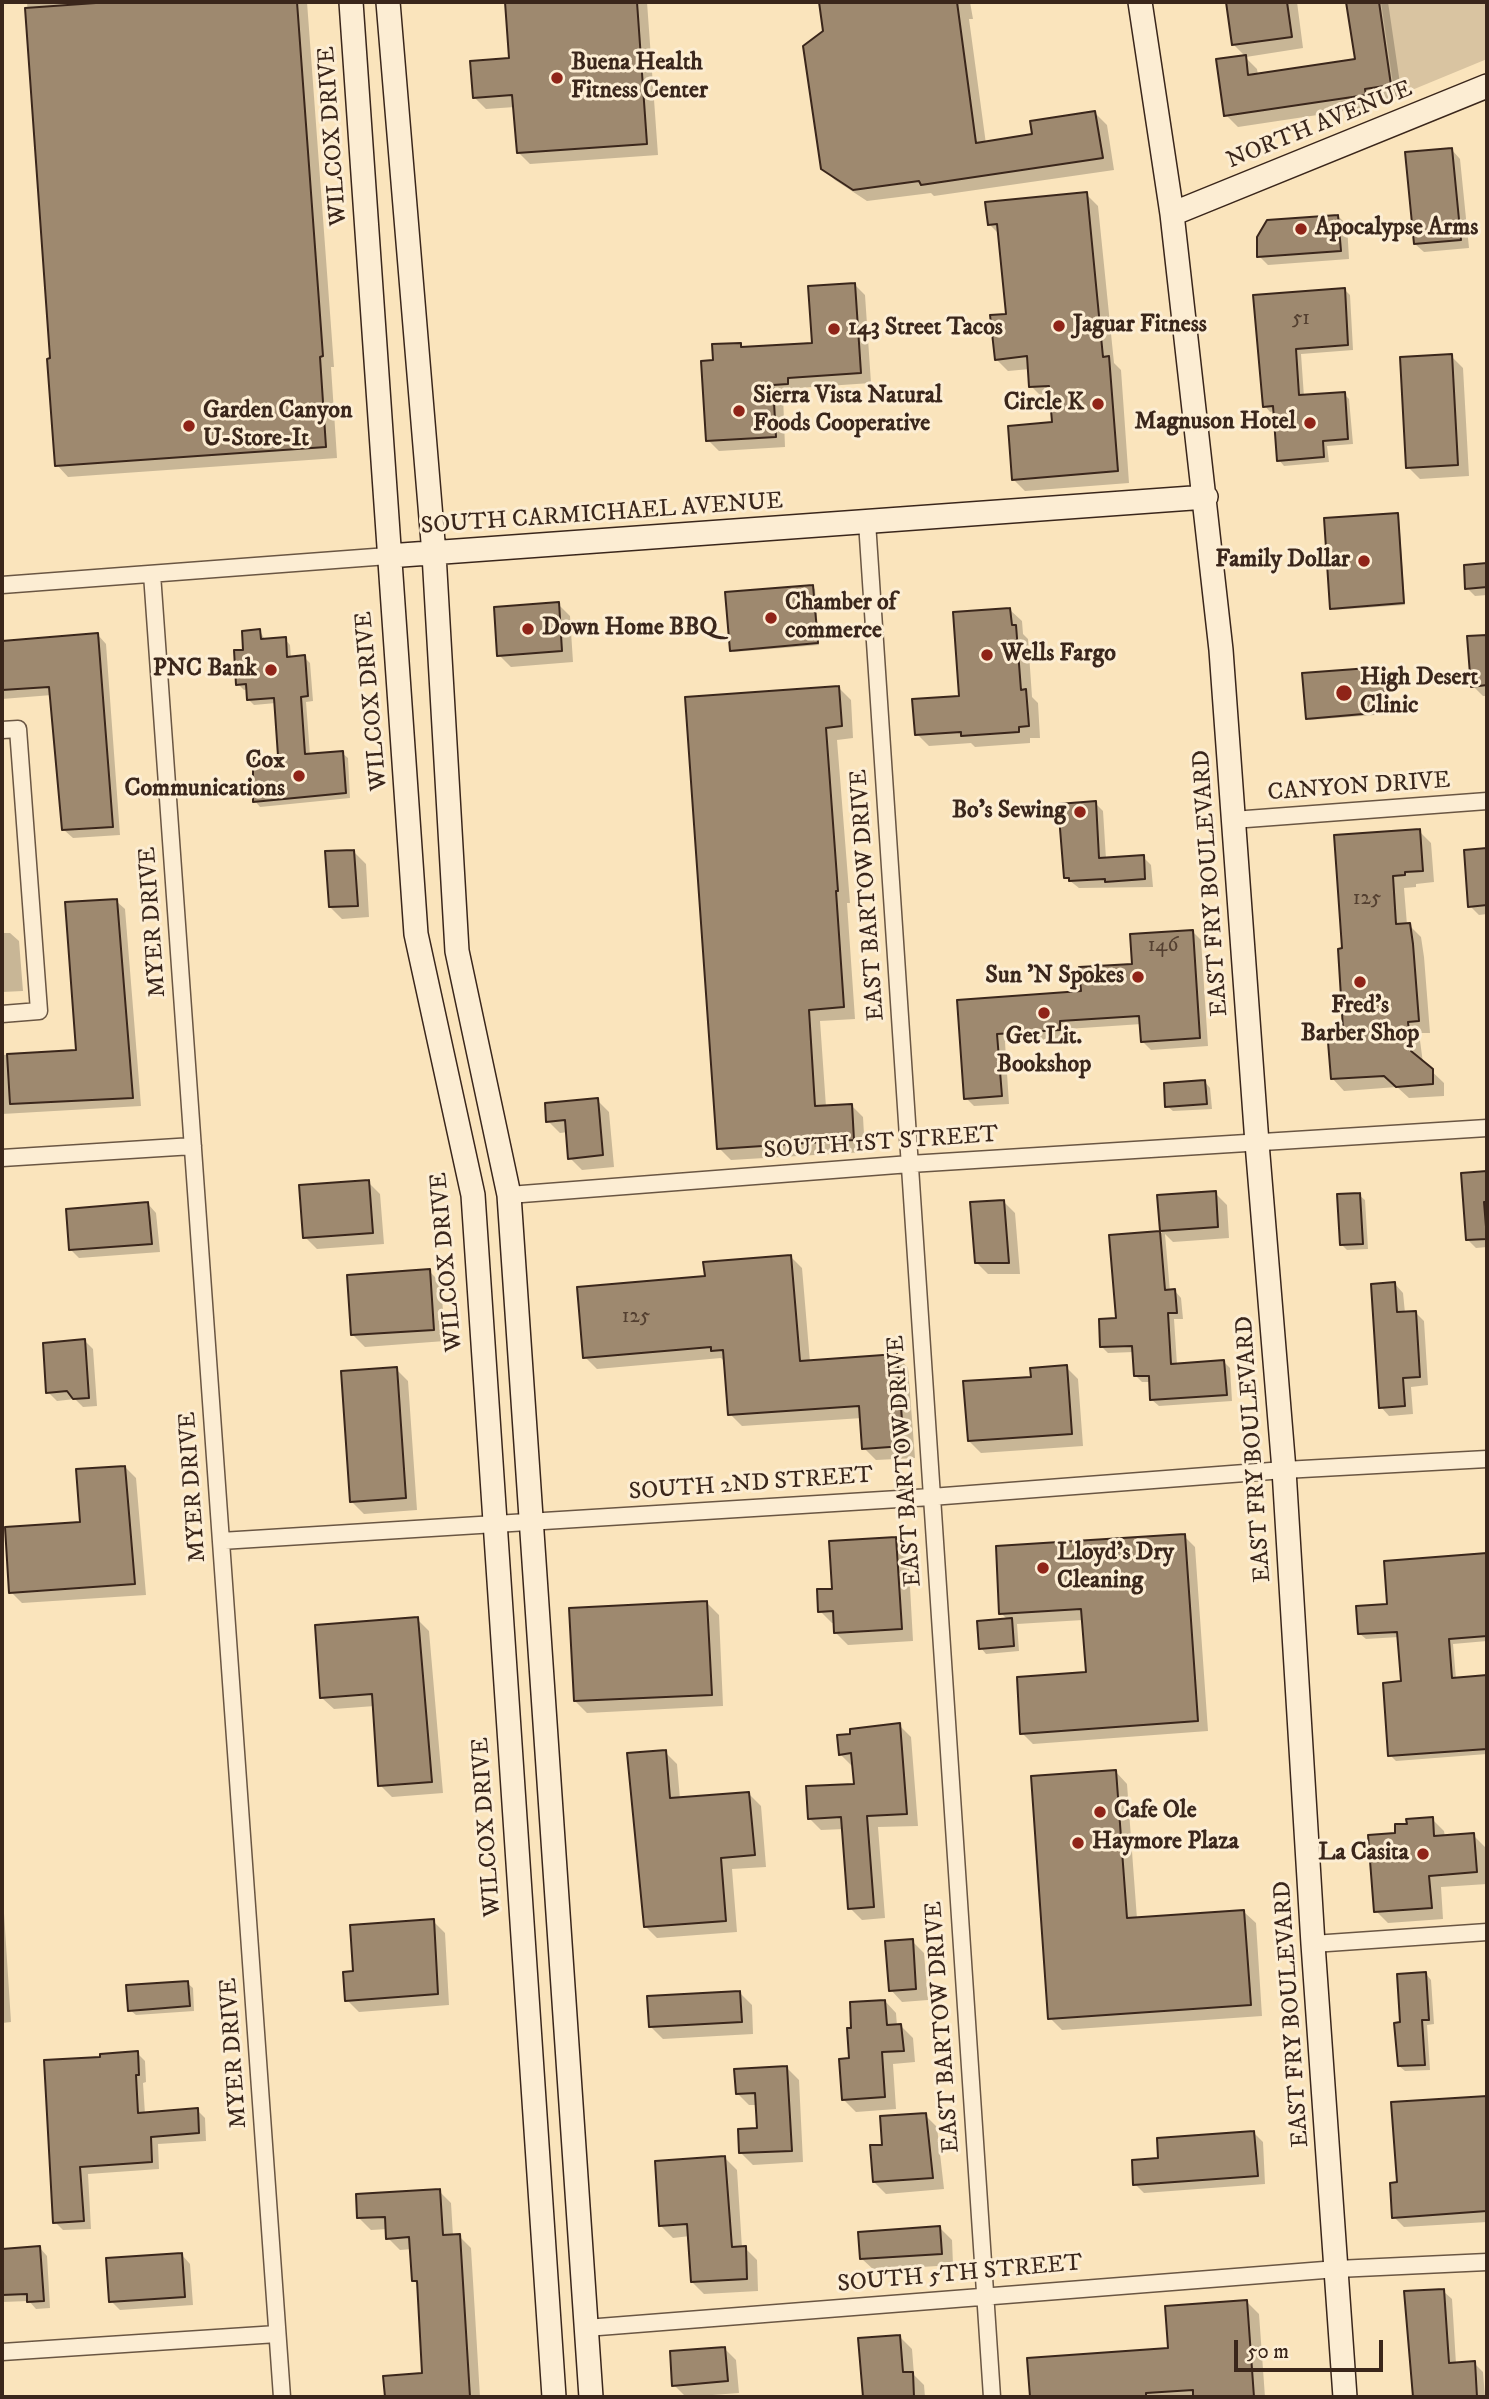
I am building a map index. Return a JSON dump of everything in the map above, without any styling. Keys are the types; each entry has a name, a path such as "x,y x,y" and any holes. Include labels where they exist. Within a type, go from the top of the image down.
{"street":[{"name":"WILCOX DRIVE","path":"351,2 416,933 472,1195 554,2397"},
{"path":"388,2 434,554 457,951 509,1195 591,2397"},
{"name":"EAST FRY BOULEVARD","path":"1140,2 1172,214 1206,497 1221,650 1284,1470 1313,1944 1345,2397"},
{"name":"NORTH AVENUE","path":"1172,214 1487,86"},
{"name":"SOUTH CARMICHAEL AVENUE","path":"2,585 1206,497"},
{"name":"EAST BARTOW DRIVE","path":"867,522 992,2397"},
{"name":"MYER DRIVE","path":"152,574 282,2397"},
{"path":"2,730 18,729 39,1011 2,1014"},
{"name":"CANYON DRIVE","path":"1233,820 1487,801"},
{"name":"SOUTH 1ST STREET","path":"509,1195 910,1164 1487,1128"},
{"path":"2,1158 193,1146"},
{"name":"SOUTH 2ND STREET","path":"221,1541 931,1497 1284,1470 1487,1459"},
{"path":"1313,1944 1487,1932"},
{"name":"SOUTH 5TH STREET","path":"586,2328 1337,2269 1487,2262"},
{"path":"2,2352 277,2334"}],"shaded area":[{"path":"1381,2 1487,2 1487,59 1395,97"}],"building":[{"path":"110,2 297,2 323,356 320,357 326,447 55,466 25,8"},
{"name":"Buena Health Fitness Center","path":"505,2 637,2 647,144 517,153 512,95 473,98 470,61 509,58"},
{"path":"819,2 957,2 976,143 1032,134 1030,121 1095,111 1103,158 921,185 919,181 853,190 821,169 803,46 823,31"},
{"path":"1226,2 1287,2 1292,37 1232,45"},
{"path":"1346,2 1379,2 1391,85 1365,89 1366,95 1224,116 1216,59 1246,55 1248,75 1355,59"},
{"path":"1452,148 1461,240 1414,244 1405,152"},
{"path":"1087,192 1103,357 1109,356 1118,471 1012,480 1008,426 1052,422 1049,386 1029,387 1027,356 995,360 990,315 1006,314 997,224 988,225 985,202"},
{"name":"Apocalypse Arms","path":"1338,215 1341,251 1257,257 1257,237 1267,220"},
{"path":"855,283 861,373 788,378 788,384 773,385 776,437 706,441 701,361 713,360 712,344 741,343 741,347 812,343 808,286"},
{"path":"1345,288 1348,345 1296,349 1299,395 1345,392 1348,439 1323,441 1324,457 1277,461 1273,406 1263,407 1253,295"},
{"path":"1452,354 1458,465 1406,468 1400,357"},
{"name":"Family Dollar","path":"1398,513 1404,603 1330,609 1324,518"},
{"path":"1487,563 1487,587 1465,589 1464,565"},
{"name":"Chamber of commerce","path":"813,585 818,643 730,651 725,592"},
{"name":"Down Home BBQ","path":"559,602 562,651 497,656 494,607"},
{"name":"Wells Fargo","path":"1010,608 1012,625 1016,625 1021,690 1026,689 1029,726 1019,727 1019,732 961,736 961,732 915,735 912,699 959,696 953,612"},
{"path":"260,629 261,639 286,637 287,657 305,655 308,696 301,697 305,754 343,751 346,793 253,802 253,758 278,756 274,698 247,700 246,684 236,685 234,650 243,650 242,631"},
{"path":"98,633 113,827 62,830 49,687 2,690 2,641"},
{"path":"1487,635 1487,685 1471,687 1467,636"},
{"name":"High Desert Clinic","path":"1383,667 1386,712 1306,719 1302,673"},
{"path":"839,686 842,726 826,728 844,1007 809,1010 815,1106 852,1104 854,1140 717,1149 685,697"},
{"path":"1096,801 1099,858 1144,855 1145,879 1105,882 1105,879 1069,881 1069,878 1064,878 1058,804"},
{"path":"1420,829 1423,871 1393,876 1396,924 1410,923 1413,944 1419,1021 1408,1022 1411,1051 1433,1069 1433,1084 1396,1087 1384,1076 1331,1079 1328,1042 1334,1042 1334,1029 1343,1029 1338,949 1342,948 1334,835"},
{"path":"1487,848 1487,905 1468,907 1464,850"},
{"path":"354,850 358,906 329,907 325,851"},
{"path":"117,899 133,1098 10,1104 7,1054 76,1050 65,902"},
{"path":"1193,930 1200,1038 1141,1042 1139,1016 1060,1021 1060,1030 997,1034 1002,1096 964,1099 957,1000 1081,991 1079,967 1132,964 1130,934"},
{"path":"1205,1080 1207,1104 1165,1107 1164,1083"},
{"path":"598,1098 603,1155 568,1159 565,1120 546,1122 545,1103"},
{"path":"1487,1171 1487,1202 1484,1202 1487,1239 1466,1240 1461,1173"},
{"path":"369,1180 373,1233 303,1238 299,1185"},
{"path":"1216,1191 1218,1227 1160,1231 1157,1195"},
{"path":"1360,1193 1363,1244 1340,1245 1337,1194"},
{"path":"1004,1200 1009,1263 975,1263 970,1202"},
{"path":"148,1202 152,1244 69,1250 66,1209"},
{"path":"1160,1231 1165,1290 1175,1289 1177,1313 1168,1313 1171,1364 1224,1360 1227,1395 1150,1400 1149,1376 1134,1376 1132,1346 1100,1347 1099,1319 1116,1318 1109,1235"},
{"path":"791,1255 800,1361 897,1354 904,1446 862,1449 859,1406 728,1415 723,1350 711,1351 711,1347 583,1358 577,1287 705,1276 703,1262"},
{"path":"430,1269 434,1330 351,1335 347,1275"},
{"path":"1395,1282 1397,1312 1416,1311 1420,1377 1403,1378 1405,1406 1379,1408 1371,1284"},
{"path":"85,1339 89,1398 73,1399 67,1391 46,1393 43,1343"},
{"path":"1067,1365 1072,1434 968,1441 963,1381 1031,1377 1030,1368"},
{"path":"397,1367 406,1498 350,1502 341,1371"},
{"path":"125,1466 135,1584 9,1593 5,1527 80,1522 76,1469"},
{"path":"1185,1534 1198,1721 1020,1734 1017,1677 1086,1672 1081,1609 999,1614 996,1546"},
{"path":"896,1537 902,1629 834,1633 833,1611 818,1612 817,1589 832,1589 829,1541"},
{"path":"1487,1553 1487,1636 1449,1639 1452,1678 1487,1675 1487,1749 1388,1756 1383,1683 1401,1681 1397,1632 1358,1634 1356,1606 1387,1604 1384,1561"},
{"path":"707,1601 712,1695 574,1701 569,1608"},
{"path":"418,1617 432,1782 378,1786 372,1694 320,1698 315,1625"},
{"path":"1012,1618 1014,1646 979,1649 977,1621"},
{"path":"900,1723 907,1814 867,1816 874,1907 848,1909 841,1817 808,1819 806,1786 854,1784 851,1753 839,1755 837,1735 850,1734 850,1729"},
{"path":"666,1750 670,1798 749,1792 755,1855 721,1858 726,1921 644,1927 627,1753"},
{"name":"Haymore Plaza","path":"1116,1770 1127,1918 1244,1910 1251,2005 1048,2019 1031,1776"},
{"name":"La Casita","path":"1433,1817 1434,1836 1474,1833 1477,1872 1429,1876 1432,1908 1374,1912 1368,1835 1395,1833 1395,1824 1407,1824 1406,1819"},
{"path":"434,1919 438,1994 345,2001 343,1972 353,1971 350,1925"},
{"path":"913,1939 916,1989 889,1991 885,1941"},
{"path":"1426,1972 1429,2020 1422,2020 1425,2065 1398,2066 1394,2023 1400,2022 1397,1974"},
{"path":"188,1981 190,2006 128,2011 126,1985"},
{"path":"740,1991 742,2022 649,2027 647,1996"},
{"path":"885,2000 887,2025 901,2024 904,2051 882,2052 885,2097 842,2100 839,2059 849,2058 847,2028 851,2028 850,2002"},
{"path":"138,2051 138,2113 198,2108 199,2133 151,2137 152,2162 80,2167 84,2221 53,2223 44,2060 100,2057 100,2054"},
{"path":"787,2066 792,2151 739,2153 738,2129 757,2128 755,2093 736,2094 734,2069"},
{"path":"1487,2096 1487,2211 1392,2218 1390,2183 1397,2182 1391,2102"},
{"path":"926,2113 933,2178 873,2182 870,2145 882,2145 880,2116"},
{"path":"1254,2131 1258,2176 1133,2185 1132,2160 1158,2158 1157,2138"},
{"path":"725,2156 732,2247 746,2246 747,2279 691,2282 687,2224 659,2226 655,2161"},
{"path":"440,2189 443,2235 460,2234 470,2397 385,2397 383,2376 422,2373 417,2281 412,2281 409,2237 386,2239 385,2217 357,2218 356,2194"},
{"path":"940,2226 942,2254 860,2259 858,2232"},
{"path":"40,2246 44,2301 27,2302 27,2294 2,2295 2,2249"},
{"path":"182,2253 185,2297 109,2302 106,2258"},
{"path":"1444,2289 1449,2363 1475,2361 1477,2397 1413,2397 1404,2291"},
{"path":"1247,2300 1254,2397 1193,2397 1193,2390 1146,2393 1146,2397 1030,2397 1027,2358 1168,2348 1165,2306"},
{"path":"900,2335 903,2372 913,2372 914,2397 863,2397 858,2338"},
{"path":"725,2347 728,2381 672,2386 670,2351"}],"place":[{"name":"Buena Health Fitness Center","path":"557,78"},
{"name":"Apocalypse Arms","path":"1301,229"},
{"name":"Jaguar Fitness","path":"1059,326"},
{"name":"143 Street Tacos","path":"834,329"},
{"name":"Circle K","path":"1098,404"},
{"name":"Sierra Vista Natural Foods Cooperative","path":"739,411"},
{"name":"Magnuson Hotel","path":"1310,423"},
{"name":"Garden Canyon U-Store-It","path":"189,426"},
{"name":"Family Dollar","path":"1364,561"},
{"name":"Chamber of commerce","path":"771,618"},
{"name":"Down Home BBQ","path":"528,629"},
{"name":"Wells Fargo","path":"987,655"},
{"name":"PNC Bank","path":"271,670"},
{"name":"High Desert Clinic","path":"1344,693"},
{"name":"Cox Communications","path":"299,776"},
{"name":"Bo's Sewing","path":"1080,812"},
{"name":"Sun 'N Spokes","path":"1138,977"},
{"name":"Fred's Barber Shop","path":"1360,982"},
{"name":"Get Lit. Bookshop","path":"1044,1013"},
{"name":"Lloyd's Dry Cleaning","path":"1043,1568"},
{"name":"Cafe Ole","path":"1100,1812"},
{"name":"Haymore Plaza","path":"1078,1843"},
{"name":"La Casita","path":"1423,1854"}]}
